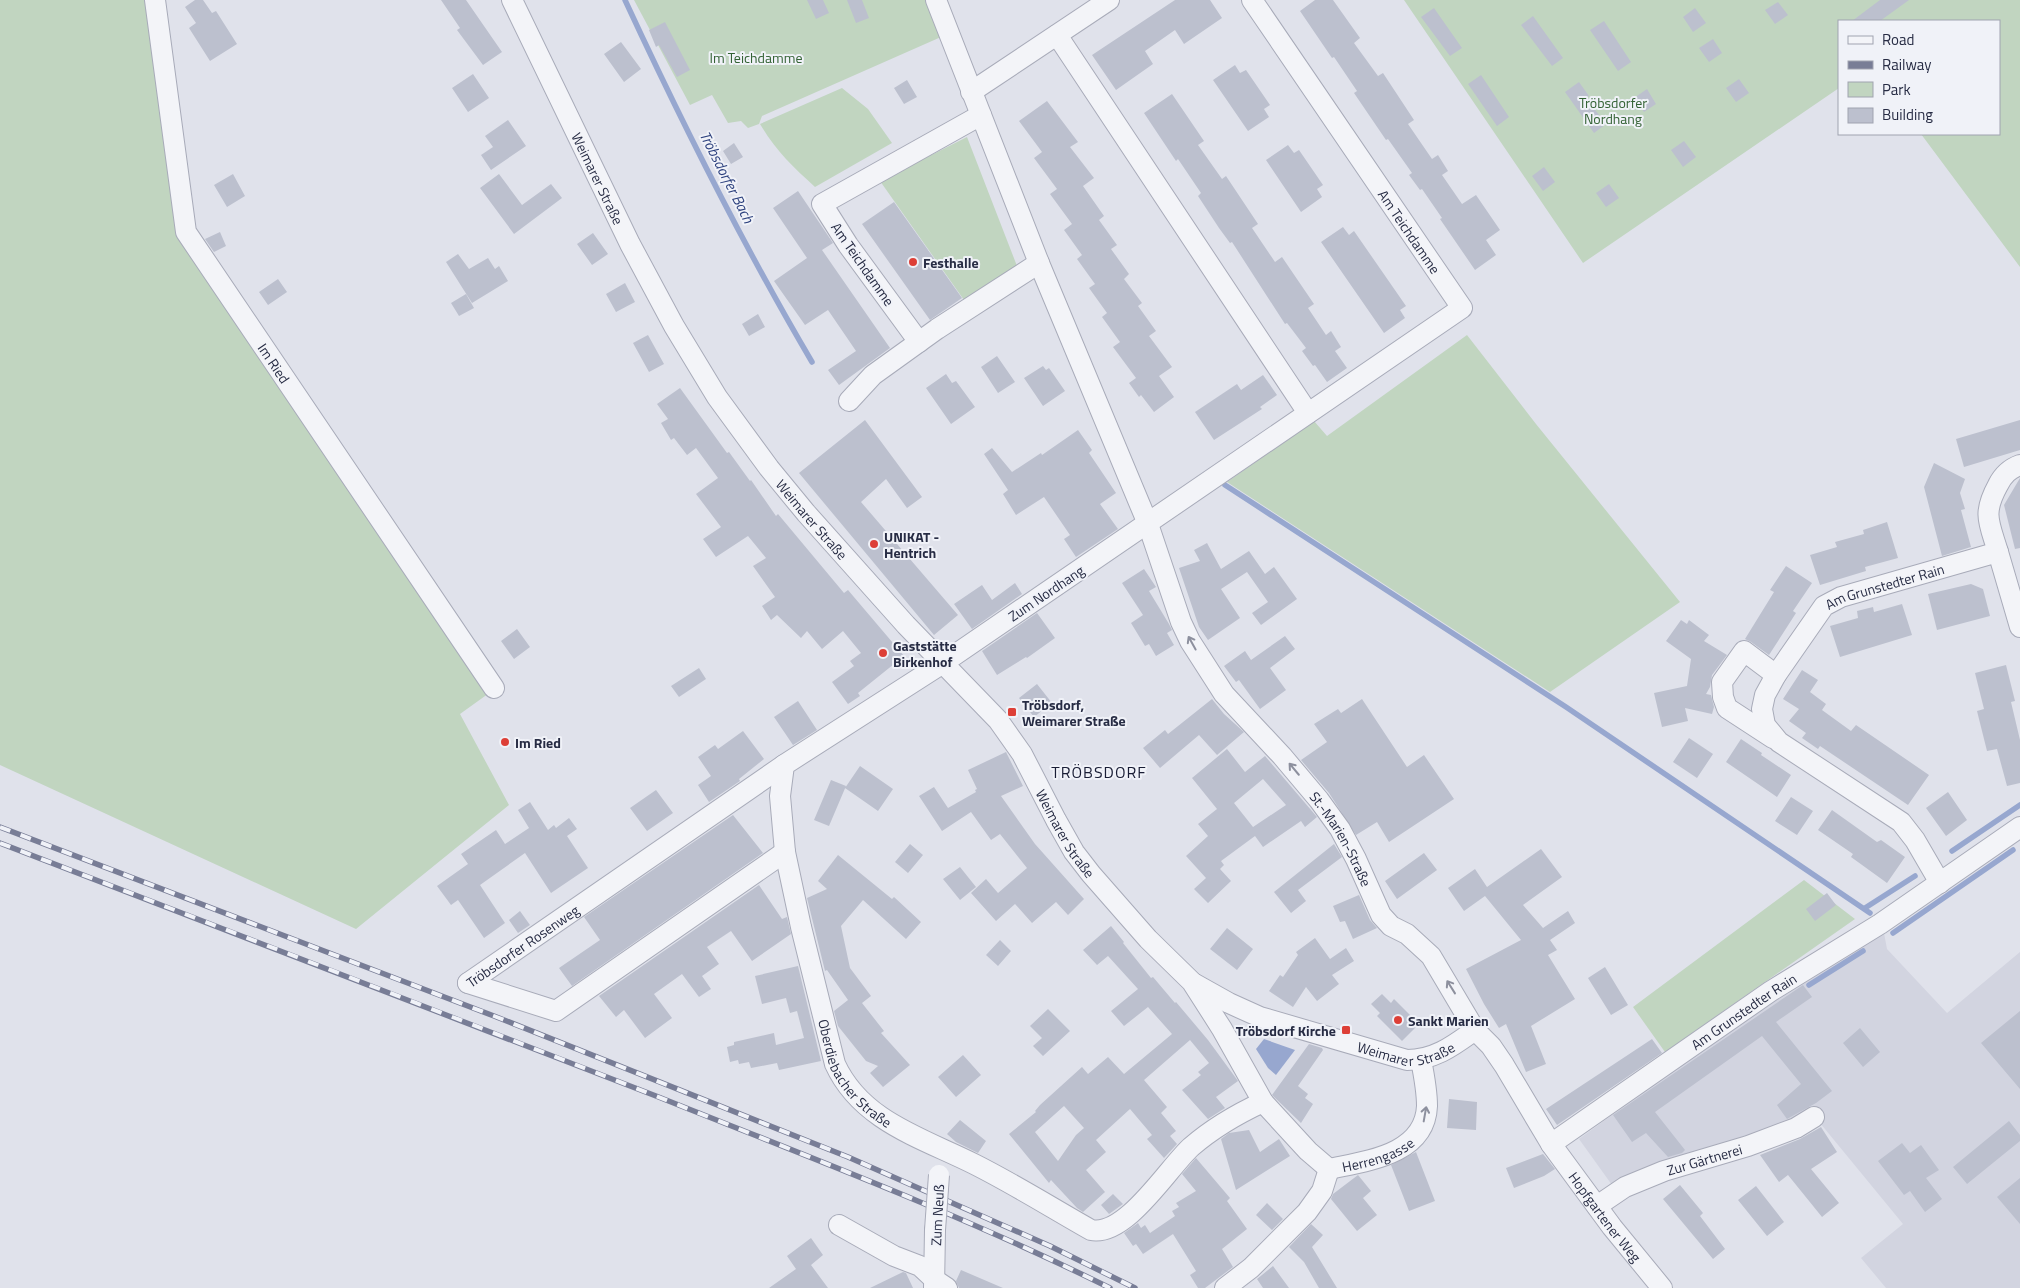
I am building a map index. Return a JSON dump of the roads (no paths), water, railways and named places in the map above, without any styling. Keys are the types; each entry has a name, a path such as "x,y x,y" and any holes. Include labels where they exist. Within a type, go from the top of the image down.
{"street":[{"name":"Im Ried","path":"155,0 186,232 494,688"},
{"name":"Weimarer Straße","path":"512,0 630,244 674,326 717,397 769,468 806,512 906,625 1006,731 1022,754 1074,852 1148,939 1192,982 1222,1029 1263,1102 1308,1151 1329,1168"},
{"path":"936,0 1039,263 1148,524"},
{"path":"971,92 1109,0"},
{"name":"Am Teichdamme","path":"1148,524 1462,308 1252,0"},
{"path":"1057,35 1308,413"},
{"name":"Am Teichdamme","path":"920,342 848,245 822,204 981,115"},
{"path":"849,401 873,375 1039,263"},
{"path":"2020,464 2010,469 2002,477 1988,508 1988,519 2020,627"},
{"name":"Zum Nordhang","path":"943,663 1148,524"},
{"name":"St.-Marien-Straße","path":"1148,524 1182,622 1212,678 1224,694 1282,756 1319,800 1340,829 1356,859 1381,915 1391,926 1407,934 1431,956 1475,1030 1491,1046 1500,1059 1551,1144"},
{"name":"Am Grunstedter Rain","path":"1779,742 1765,725 1762,709 1765,695 1776,675 1824,606 1840,597 1998,552"},
{"name":"Am Grunstedter Rain","path":"1776,675 1744,651 1722,682 1723,697 1727,708 1901,822 1915,840 1940,883"},
{"path":"784,765 943,663"},
{"name":"Tröbsdorfer Rosenweg","path":"784,765 468,983 556,1011 785,852"},
{"name":"Oberdiebacher Straße","path":"784,765 780,796 785,852 801,927 836,1064 842,1079 858,1098 880,1117 944,1151 974,1164 1091,1230 1100,1232 1109,1228 1149,1196 1190,1149 1209,1132 1235,1115 1263,1102"},
{"name":"Am Grunstedter Rain","path":"1551,1144 1771,991 1880,924 2020,827"},
{"name":"Weimarer Straße","path":"1192,982 1229,1003 1260,1017 1407,1060 1421,1060 1440,1053 1475,1030"},
{"name":"Herrengasse","path":"1225,1288 1251,1268 1307,1212 1322,1191 1329,1168 1378,1159 1394,1152 1419,1132 1427,1107 1421,1060"},
{"name":"Zur Gärtnerei","path":"1597,1206 1625,1186 1664,1171 1748,1146 1796,1128 1814,1117"},
{"name":"Hopfgartener Weg","path":"1551,1144 1662,1288"},
{"name":"Zum Neuß","path":"939,1285 935,1230 940,1163 944,1151"},
{"path":"839,1225 894,1256 920,1266 939,1285"}],"water":[{"path":"1264,1039 1295,1050 1276,1075 1268,1068 1256,1049"}],"waterway":[{"name":"Tröbsdorfer Bach","path":"625,0 714,183 786,318 812,362"},
{"path":"1225,485 1566,707 1870,913"},
{"path":"1952,851 2020,805"},
{"path":"1893,933 2013,850"},
{"path":"1865,908 1915,876"},
{"path":"1809,985 1863,951"}],"railway":[{"path":"0,827 494,1016 848,1157 1050,1246 1135,1288"},
{"path":"0,843 828,1164 999,1236 1110,1288"}],"place":[{"name":"Festhalle","path":"913,262"},
{"name":"UNIKAT - Hentrich","path":"874,544"},
{"name":"Gaststätte Birkenhof","path":"883,653"},
{"name":"Tröbsdorf, Weimarer Straße","path":"1012,712"},
{"name":"Im Ried","path":"505,742"},
{"name":"Sankt Marien","path":"1398,1020"},
{"name":"Tröbsdorf Kirche","path":"1346,1030"}],"district":[{"name":"TRÖBSDORF","path":"1099,772"}],"park label":[{"name":"Im Teichdamme","path":"756,57"},
{"name":"Tröbsdorfer Nordhang","path":"1613,110"}]}
